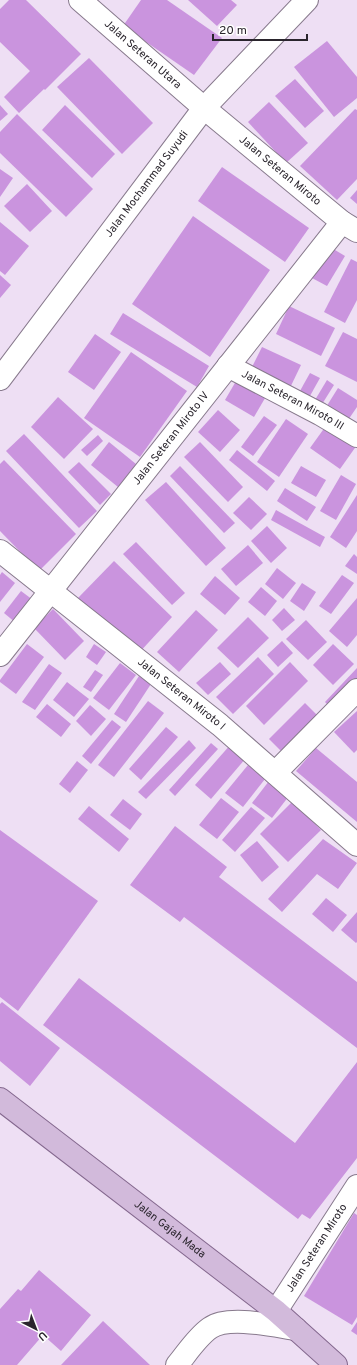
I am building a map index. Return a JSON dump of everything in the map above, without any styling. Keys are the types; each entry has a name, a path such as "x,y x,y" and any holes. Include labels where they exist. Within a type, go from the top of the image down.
{"main road":[{"name":"Jalan Gajah Mada","path":"0,1099 276,1311 336,1365"}],"street":[{"name":"Jalan Seteran Utara","path":"80,0 204,108"},
{"name":"Jalan Mochammad Suyudi","path":"0,378 204,108 307,0"},
{"name":"Jalan Seteran Miroto","path":"204,108 349,226"},
{"name":"Jalan Seteran Miroto IV","path":"0,655 228,366 349,226"},
{"name":"Jalan Seteran Miroto III","path":"228,366 320,414 357,436"},
{"name":"Jalan Seteran Miroto I","path":"0,550 50,592 220,725 357,845"},
{"path":"275,773 357,690"},
{"name":"Jalan Seteran Miroto","path":"276,1311 357,1186"},
{"path":"177,1365 203,1334 223,1322 241,1322 296,1329"}],"building":[{"path":"9,0 26,0 81,54 45,90 44,89 19,113 4,97 30,71 0,42 0,9"},
{"path":"141,0 167,0 222,38 194,75 123,26"},
{"path":"188,0 231,0 237,5 217,26"},
{"path":"327,41 357,77 357,98 334,117 294,67"},
{"path":"89,58 153,123 122,154 57,87"},
{"path":"295,79 324,111 305,128 275,96"},
{"path":"269,102 308,143 286,163 248,122"},
{"path":"0,105 8,114 0,121"},
{"path":"65,105 115,154 92,178 42,130"},
{"path":"355,109 357,110 357,179 337,200 300,166"},
{"path":"17,114 93,189 66,217 0,153 0,132"},
{"path":"222,167 309,228 285,262 198,201"},
{"path":"0,169 13,178 0,197"},
{"path":"27,184 52,211 30,232 4,206"},
{"path":"357,190 357,204 350,198"},
{"path":"193,216 270,270 210,357 132,304"},
{"path":"0,222 29,246 5,275 0,271"},
{"path":"330,247 345,256 327,286 312,278"},
{"path":"351,259 357,262 357,300 345,323 324,312"},
{"path":"0,275 11,285 0,298"},
{"path":"289,306 335,328 321,356 276,334"},
{"path":"123,313 209,366 197,387 110,334"},
{"path":"343,332 357,339 357,382 325,366"},
{"path":"95,334 121,352 94,390 68,372"},
{"path":"262,347 301,365 287,394 248,375"},
{"path":"131,352 187,391 140,457 84,418"},
{"path":"310,373 320,378 306,403 296,398"},
{"path":"239,376 268,393 254,417 225,400"},
{"path":"327,380 334,385 319,409 312,405"},
{"path":"338,388 357,400 357,407 344,426 323,412"},
{"path":"58,397 93,429 64,459 31,427"},
{"path":"218,410 240,430 220,452 198,432"},
{"path":"264,416 277,425 253,456 241,447"},
{"path":"286,419 308,434 279,477 257,462"},
{"path":"328,423 357,445 340,469 310,448"},
{"path":"24,434 97,511 79,528 6,451"},
{"path":"98,435 103,441 87,456 81,450"},
{"path":"109,442 136,464 118,487 91,465"},
{"path":"200,442 243,487 228,502 184,457"},
{"path":"237,450 275,481 267,491 229,460"},
{"path":"4,460 76,534 39,571 0,531 0,464"},
{"path":"79,462 111,494 100,505 68,472"},
{"path":"180,466 235,523 224,533 170,476"},
{"path":"301,466 326,480 316,497 291,483"},
{"path":"341,475 356,484 336,520 320,511"},
{"path":"166,482 226,548 206,566 145,500"},
{"path":"285,488 316,507 307,521 277,501"},
{"path":"357,495 357,531 346,548 330,537"},
{"path":"249,497 267,514 251,530 233,513"},
{"path":"276,510 325,537 320,547 271,520"},
{"path":"267,526 287,548 271,563 251,541"},
{"path":"136,542 185,593 172,605 123,554"},
{"path":"248,545 263,563 236,586 221,569"},
{"path":"354,554 357,557 357,574 345,566"},
{"path":"114,561 172,617 137,655 78,598"},
{"path":"277,568 296,583 283,599 265,584"},
{"path":"2,572 15,583 0,602 0,575"},
{"path":"342,575 354,583 331,614 319,606"},
{"path":"215,576 240,598 225,615 200,594"},
{"path":"302,583 316,592 304,611 290,601"},
{"path":"261,587 277,601 265,616 248,602"},
{"path":"21,591 33,600 16,623 4,613"},
{"path":"357,598 357,635 347,647 329,631"},
{"path":"284,608 295,620 282,631 272,620"},
{"path":"53,609 84,641 65,660 34,628"},
{"path":"196,610 218,630 179,672 157,652"},
{"path":"248,617 269,638 238,668 217,648"},
{"path":"306,620 327,642 308,660 286,639"},
{"path":"282,641 293,653 278,667 267,655"},
{"path":"27,644 44,657 16,694 0,682 0,680"},
{"path":"94,644 106,652 97,665 86,657"},
{"path":"333,644 354,664 333,685 313,665"},
{"path":"258,657 274,674 233,714 216,697"},
{"path":"220,662 231,674 208,695 196,683"},
{"path":"290,662 308,681 264,725 246,706"},
{"path":"120,663 136,675 109,710 93,698"},
{"path":"49,664 62,673 35,710 22,702"},
{"path":"357,668 357,679 330,707 325,702"},
{"path":"95,670 103,675 91,692 83,687"},
{"path":"139,676 151,684 126,722 114,714"},
{"path":"67,682 89,699 74,717 53,700"},
{"path":"148,701 164,713 114,777 98,765"},
{"path":"305,703 319,717 282,752 269,739"},
{"path":"47,704 71,724 61,737 36,717"},
{"path":"90,705 106,719 91,736 76,721"},
{"path":"357,711 357,750 354,753 334,732"},
{"path":"112,720 121,727 91,764 82,756"},
{"path":"166,727 178,737 141,780 129,769"},
{"path":"189,740 196,748 146,799 138,792"},
{"path":"211,743 218,749 175,796 169,790"},
{"path":"231,744 246,758 211,799 195,785"},
{"path":"316,748 357,782 357,822 296,771"},
{"path":"77,761 88,770 70,793 59,784"},
{"path":"248,765 265,779 243,807 225,793"},
{"path":"269,781 289,796 272,818 252,803"},
{"path":"221,798 239,812 217,839 199,825"},
{"path":"123,799 142,814 130,830 110,815"},
{"path":"293,801 321,830 288,862 260,834"},
{"path":"89,806 129,839 119,852 78,819"},
{"path":"251,807 265,818 235,852 222,840"},
{"path":"175,826 227,867 219,877 357,982 357,1048 184,917 180,922 130,885"},
{"path":"0,830 98,901 18,1011 0,997"},
{"path":"323,839 357,863 338,889 317,874 282,912 268,899"},
{"path":"257,841 279,867 262,882 240,855"},
{"path":"326,898 347,915 333,932 312,914"},
{"path":"357,912 357,942 356,943 341,930"},
{"path":"79,978 295,1143 357,1062 357,1158 310,1219 302,1214 298,1219 43,1025"},
{"path":"2,1002 60,1048 30,1086 0,1061 0,1004"},
{"path":"354,1213 357,1215 357,1317 352,1325 304,1296"},
{"path":"39,1270 91,1315 61,1351 43,1335 17,1365 0,1365 0,1309 18,1289 21,1291"},
{"path":"103,1321 150,1365 61,1365"},
{"path":"357,1322 357,1335 351,1331"}]}
